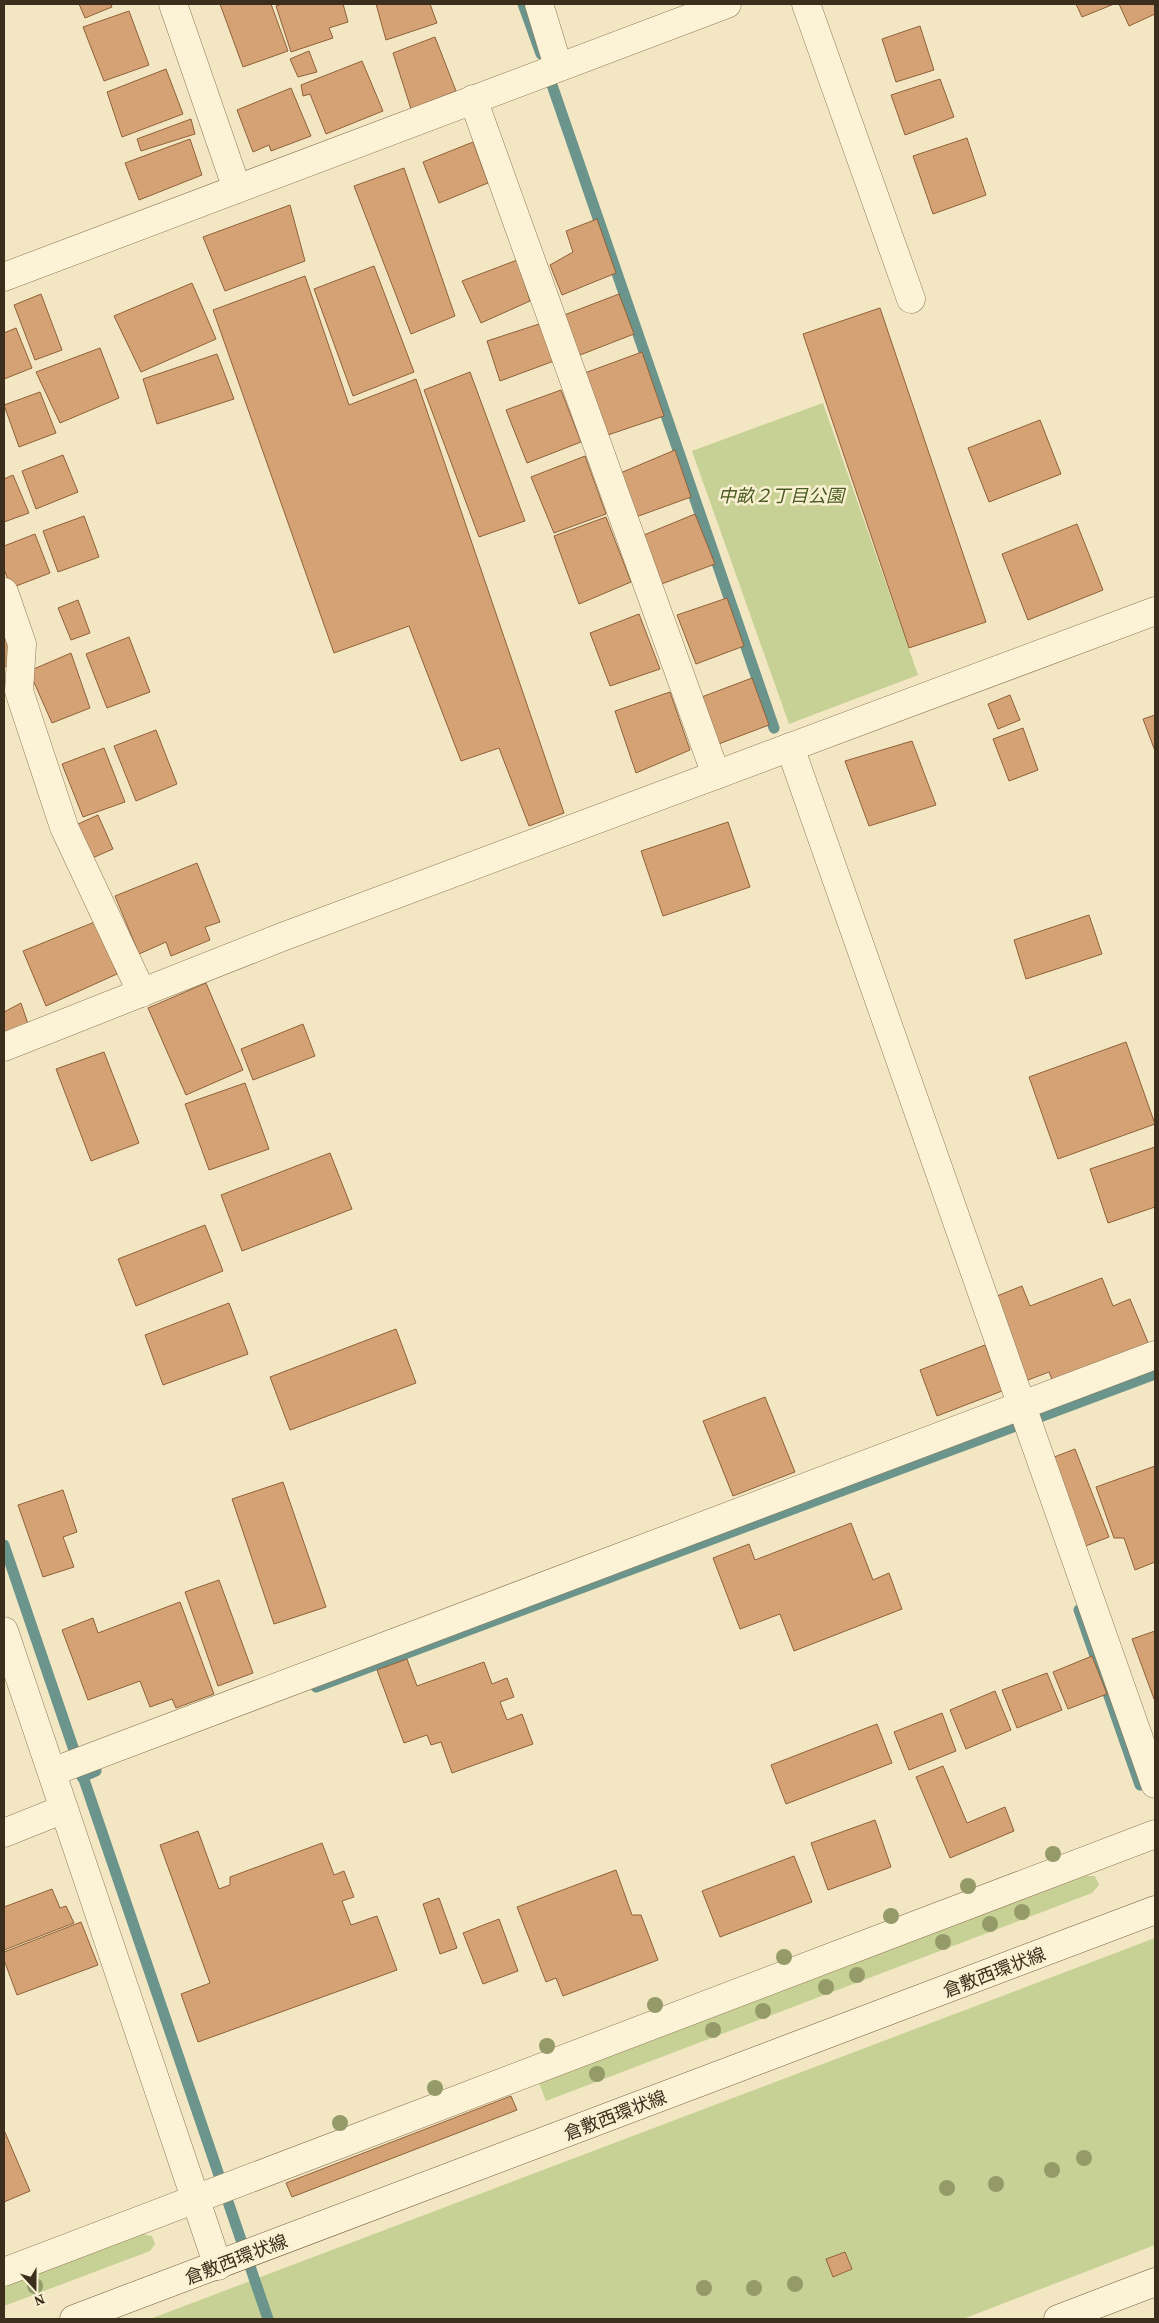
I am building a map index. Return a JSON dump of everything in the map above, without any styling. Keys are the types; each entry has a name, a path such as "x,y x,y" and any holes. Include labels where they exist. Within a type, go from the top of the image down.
{"street":[{"path":"172,4 236,189"},
{"path":"539,4 558,66"},
{"path":"4,277 473,100 558,66 727,4"},
{"path":"806,4 910,298"},
{"path":"473,100 716,775"},
{"path":"4,592 22,644 19,691 64,828 142,993"},
{"path":"4,1047 282,937 1155,611"},
{"path":"790,747 1155,1784"},
{"path":"56,1771 1026,1416 1155,1355"},
{"path":"4,1630 56,1771 64,1808 225,2264"},
{"path":"4,1833 64,1808"},
{"path":"4,2272 1155,1834"},
{"name":"倉敷西環状線","path":"74,2319 225,2264 1155,1910"},
{"path":"1058,2319 1155,2282"}],"green space":[{"name":"中畝２丁目公園","path":"823,403 918,675 789,724 692,451"},
{"path":"1086,1876 1095,1876 1099,1885 1092,1893 546,2101 539,2083"},
{"path":"1155,1938 1155,2245 963,2319 150,2319"},
{"path":"143,2234 152,2236 155,2244 150,2251 4,2306 4,2287"}],"building":[{"path":"79,4 111,4 112,7 85,18"},
{"path":"220,4 271,4 288,51 243,67"},
{"path":"282,4 343,4 348,22 329,28 333,38 291,52 276,6"},
{"path":"376,4 430,4 437,23 386,40"},
{"path":"1076,4 1114,4 1082,17"},
{"path":"1119,4 1155,4 1155,14 1129,26"},
{"path":"129,11 149,65 104,81 83,27"},
{"path":"920,26 934,70 896,82 882,39"},
{"path":"435,37 456,91 411,109 393,53"},
{"path":"309,51 317,72 298,77 290,59"},
{"path":"362,61 383,111 326,134 310,94 303,96 301,85"},
{"path":"166,69 183,114 122,137 107,92"},
{"path":"940,79 954,117 905,135 891,95"},
{"path":"291,88 311,136 271,151 269,145 253,152 237,110"},
{"path":"191,119 195,134 141,151 137,139"},
{"path":"967,138 986,195 933,214 913,156"},
{"path":"190,139 202,175 139,200 125,163"},
{"path":"473,142 488,183 439,203 423,162"},
{"path":"404,168 455,316 411,334 354,186"},
{"path":"290,205 305,261 225,291 203,237"},
{"path":"597,219 616,273 562,295 550,265 573,252 566,231"},
{"path":"517,260 530,301 481,323 462,281"},
{"path":"374,266 414,372 353,396 314,289"},
{"path":"305,276 349,405 416,379 564,813 529,826 499,748 461,761 409,626 334,653 213,310"},
{"path":"192,283 216,339 141,372 114,316"},
{"path":"41,294 62,350 35,360 14,305"},
{"path":"619,294 634,334 575,357 559,317"},
{"path":"880,308 986,622 909,648 803,334"},
{"path":"539,324 554,361 500,381 487,341"},
{"path":"16,328 32,368 4,379 4,333"},
{"path":"100,348 119,398 60,423 36,372"},
{"path":"642,352 664,416 605,436 582,374"},
{"path":"217,354 234,399 157,424 143,379"},
{"path":"470,372 525,521 479,537 424,390"},
{"path":"561,390 581,442 527,463 506,410"},
{"path":"40,392 56,433 19,447 4,405"},
{"path":"1040,420 1061,474 989,502 968,448"},
{"path":"675,450 691,497 636,517 618,474"},
{"path":"63,455 78,492 36,509 22,471"},
{"path":"585,456 606,514 554,533 531,477"},
{"path":"13,475 29,513 4,522 4,479"},
{"path":"695,514 715,564 659,585 639,537"},
{"path":"84,516 99,557 58,572 43,531"},
{"path":"606,517 631,582 579,604 554,536"},
{"path":"1077,524 1103,590 1028,620 1002,554"},
{"path":"35,534 50,573 11,588 4,569 4,546"},
{"path":"727,598 744,646 696,664 677,615"},
{"path":"78,600 90,633 71,640 58,608"},
{"path":"639,614 660,669 610,686 590,633"},
{"path":"4,630 16,662 4,667"},
{"path":"129,637 150,692 107,708 86,654"},
{"path":"71,653 90,708 52,723 29,671"},
{"path":"752,678 769,725 716,745 699,698"},
{"path":"670,692 690,750 636,773 615,711"},
{"path":"1010,695 1020,720 998,729 988,704"},
{"path":"1155,715 1155,751 1143,719"},
{"path":"1023,728 1038,770 1009,781 993,739"},
{"path":"156,730 177,784 136,801 114,746"},
{"path":"912,741 936,805 869,826 845,761"},
{"path":"104,748 125,802 83,817 62,764"},
{"path":"98,815 113,849 90,859 78,824"},
{"path":"728,822 750,887 663,916 641,851"},
{"path":"197,863 220,922 205,927 210,940 171,956 166,942 139,954 115,896"},
{"path":"1089,915 1102,954 1026,979 1014,940"},
{"path":"97,921 117,974 46,1006 23,951"},
{"path":"206,983 243,1070 186,1095 148,1008"},
{"path":"21,1003 30,1030 4,1040 4,1012"},
{"path":"303,1024 315,1056 253,1080 241,1049"},
{"path":"1126,1042 1155,1124 1058,1159 1029,1077"},
{"path":"104,1052 139,1143 91,1161 56,1069"},
{"path":"245,1083 269,1149 209,1170 185,1104"},
{"path":"1155,1147 1155,1207 1108,1223 1090,1169"},
{"path":"330,1153 352,1209 242,1251 221,1195"},
{"path":"205,1225 223,1271 136,1306 118,1259"},
{"path":"1102,1278 1113,1306 1130,1299 1149,1345 1053,1382 1049,1372 1020,1383 987,1300 1022,1286 1030,1306"},
{"path":"229,1303 248,1354 163,1385 145,1335"},
{"path":"396,1329 416,1383 290,1430 270,1377"},
{"path":"985,1345 1002,1391 937,1416 920,1370"},
{"path":"765,1397 795,1472 733,1496 703,1421"},
{"path":"1075,1449 1109,1537 1083,1547 1049,1459"},
{"path":"1155,1466 1155,1562 1135,1570 1124,1538 1114,1538 1096,1487"},
{"path":"283,1482 326,1607 274,1624 232,1499"},
{"path":"63,1490 77,1532 63,1537 74,1567 43,1577 18,1505"},
{"path":"851,1523 873,1580 889,1573 902,1609 794,1651 780,1614 740,1629 713,1558 749,1544 755,1560"},
{"path":"219,1580 253,1673 218,1686 185,1592"},
{"path":"180,1602 214,1694 176,1708 172,1699 150,1707 140,1681 88,1700 62,1630 93,1618 98,1633"},
{"path":"1155,1631 1155,1698 1154,1699 1132,1639"},
{"path":"1092,1656 1107,1694 1068,1709 1053,1672"},
{"path":"407,1659 417,1686 484,1662 492,1684 507,1678 514,1697 500,1702 507,1720 522,1714 533,1744 452,1773 441,1742 431,1745 427,1735 404,1743 377,1670"},
{"path":"1047,1673 1062,1710 1017,1728 1002,1690"},
{"path":"995,1691 1011,1730 966,1749 950,1710"},
{"path":"942,1713 956,1751 909,1770 894,1732"},
{"path":"877,1724 892,1763 786,1804 771,1765"},
{"path":"943,1766 967,1823 1005,1807 1014,1831 950,1858 916,1777"},
{"path":"875,1820 891,1867 828,1890 811,1843"},
{"path":"198,1831 219,1889 230,1885 230,1877 322,1843 334,1875 344,1871 354,1897 342,1901 351,1925 377,1916 397,1970 198,2042 181,1994 210,1983 160,1845"},
{"path":"794,1856 812,1902 720,1937 702,1891"},
{"path":"616,1870 632,1915 641,1915 658,1960 563,1996 556,1978 546,1982 517,1907"},
{"path":"52,1889 60,1908 66,1906 74,1923 4,1950 4,1907"},
{"path":"439,1898 457,1948 440,1954 423,1904"},
{"path":"499,1919 518,1971 483,1984 463,1933"},
{"path":"81,1922 98,1965 17,1995 4,1960 4,1952"},
{"path":"511,2096 517,2110 292,2197 286,2183"},
{"path":"4,2130 30,2191 4,2202"},
{"path":"845,2252 852,2269 833,2277 826,2259"}],"waterway":[{"path":"523,4 541,54"},
{"path":"552,85 774,728"},
{"path":"316,1687 1155,1374"},
{"path":"4,1545 268,2319"},
{"path":"1079,1610 1140,1785"},
{"path":"82,1777 96,1771"}]}
